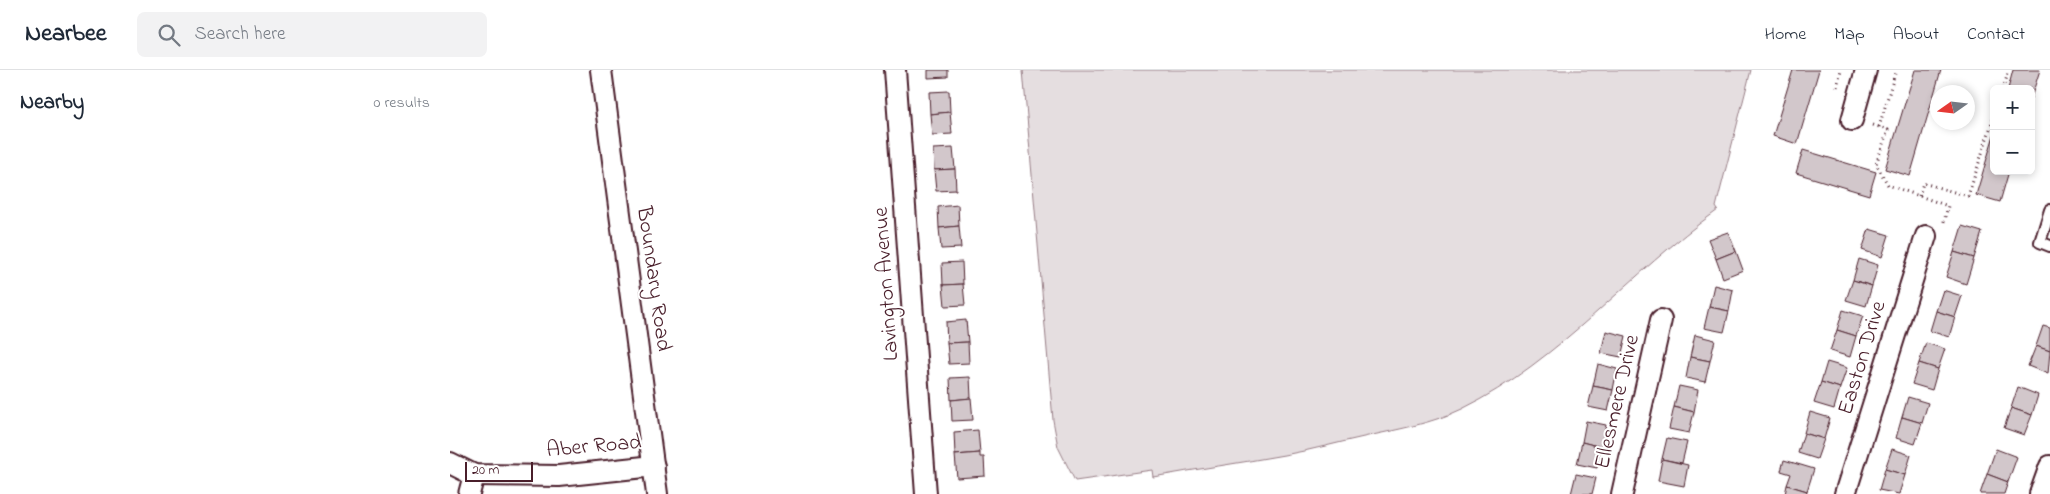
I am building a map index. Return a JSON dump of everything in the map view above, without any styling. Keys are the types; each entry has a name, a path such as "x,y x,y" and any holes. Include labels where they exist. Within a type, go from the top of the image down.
{"street":[{"name":"Boundary Road","path":"602,70 658,494"},
{"name":"Lavington Avenue","path":"895,70 926,494"},
{"path":"1852,120 1866,70"},
{"name":"Easton Drive","path":"1845,494 1926,236"},
{"name":"Ellesmere Drive","path":"1622,494 1661,320"},
{"name":"Aber Road","path":"450,464 472,485 654,466"},
{"path":"2040,494 2050,466"}],"lane":[{"path":"2050,210 2040,242 2050,246"}],"path":[{"path":"1879,127 1896,70"},
{"path":"2004,85 2009,70"},
{"path":"1852,120 1888,130 1876,164 1888,186 1948,206 1945,224 1926,236"},
{"path":"1918,196 1923,182 1968,196 1990,129"}],"shaded area":[{"path":"1023,70 1751,70 1716,207 1718,210 1655,260 1563,341 1498,389 1462,409 1428,422 1305,451 1153,477 1152,470 1075,481 1058,447 1053,420"}],"building":[{"path":"928,70 948,70 948,77 928,78"},
{"path":"1793,70 1819,70 1797,144 1773,136"},
{"path":"1915,70 1941,70 1937,85 1930,85 1930,108 1910,176 1885,169"},
{"path":"2013,70 2040,70 2035,86 2009,85"},
{"path":"949,91 950,112 930,114 929,92"},
{"path":"950,112 952,134 932,135 930,114"},
{"path":"953,148 955,169 934,170 933,149"},
{"path":"1990,148 1990,175 2008,175 2000,202 1976,195"},
{"path":"1803,150 1876,172 1869,195 1796,173"},
{"path":"955,169 956,190 936,191 934,170"},
{"path":"958,205 959,226 939,228 938,207"},
{"path":"959,226 961,248 941,249 939,228"},
{"path":"1962,226 1982,232 1974,258 1954,252"},
{"path":"1869,229 1889,235 1882,257 1862,250"},
{"path":"1728,232 1736,251 1716,259 1708,239"},
{"path":"1736,251 1743,270 1723,278 1716,259"},
{"path":"1954,252 1974,258 1966,284 1946,277"},
{"path":"1859,259 1878,265 1872,286 1853,280"},
{"path":"962,262 963,284 943,285 942,263"},
{"path":"1853,280 1872,286 1866,306 1846,300"},
{"path":"963,284 965,305 945,306 943,285"},
{"path":"1714,285 1733,290 1729,311 1709,307"},
{"path":"1943,290 1962,296 1955,317 1936,311"},
{"path":"1709,307 1729,311 1724,332 1704,328"},
{"path":"1843,310 1863,316 1856,336 1837,330"},
{"path":"1936,311 1955,317 1949,337 1930,331"},
{"path":"966,320 968,342 947,343 946,322"},
{"path":"2043,326 2050,328 2050,351 2036,346"},
{"path":"1837,330 1856,336 1850,357 1830,351"},
{"path":"1606,331 1626,336 1621,357 1601,353"},
{"path":"1695,335 1715,340 1710,361 1690,357"},
{"path":"968,342 969,363 949,364 947,343"},
{"path":"1926,343 1945,349 1938,369 1919,363"},
{"path":"2036,346 2050,351 2048,374 2028,366"},
{"path":"1690,357 1710,361 1705,382 1686,378"},
{"path":"1827,362 1847,368 1840,388 1821,382"},
{"path":"1919,363 1938,369 1932,390 1912,384"},
{"path":"1598,364 1617,369 1613,390 1593,386"},
{"path":"970,377 971,398 951,400 950,378"},
{"path":"1821,382 1840,388 1834,409 1814,403"},
{"path":"1593,386 1613,390 1608,411 1588,407"},
{"path":"1679,386 1698,390 1694,412 1674,407"},
{"path":"2018,387 2038,395 2032,415 2011,408"},
{"path":"1908,397 1928,403 1922,423 1902,417"},
{"path":"971,398 973,420 952,421 951,400"},
{"path":"1674,407 1694,412 1689,433 1669,429"},
{"path":"2011,408 2032,415 2024,435 2004,428"},
{"path":"1810,412 1830,418 1824,439 1804,433"},
{"path":"1902,417 1922,423 1915,444 1896,438"},
{"path":"1586,421 1606,425 1601,447 1582,442"},
{"path":"978,430 980,453 955,455 954,432"},
{"path":"1804,433 1824,439 1817,459 1798,453"},
{"path":"1667,438 1687,442 1682,463 1662,459"},
{"path":"1582,442 1601,447 1597,468 1577,464"},
{"path":"1892,449 1911,455 1905,475 1885,469"},
{"path":"1996,449 2017,457 2008,482 1987,474"},
{"path":"980,453 980,457 984,457 985,476 957,478 955,455"},
{"path":"1662,459 1688,465 1684,486 1658,481"},
{"path":"1784,460 1814,469 1807,491 1787,485 1791,474 1781,471"},
{"path":"1885,469 1905,475 1899,494 1879,490"},
{"path":"1576,474 1596,478 1592,494 1571,494"},
{"path":"1987,474 2008,482 2004,494 1980,494"},
{"path":"1787,485 1807,491 1806,494 1785,494"}]}
